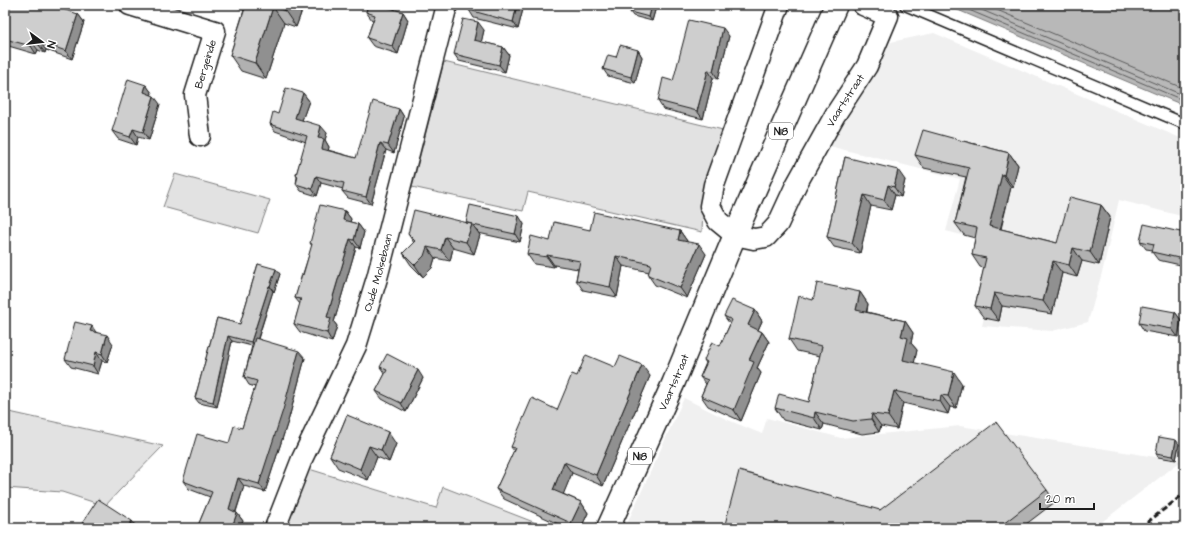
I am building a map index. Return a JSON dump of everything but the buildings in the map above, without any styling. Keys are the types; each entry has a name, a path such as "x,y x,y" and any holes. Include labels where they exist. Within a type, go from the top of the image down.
{"main road":[{"name":"Vaartstraat","path":"608,528 673,384 735,235 836,5"}],"street":[{"name":"Bergeinde","path":"130,5 214,31 195,95 200,136"},
{"name":"Oude Molsebaan","path":"275,528 302,459 356,346 377,278 447,5"},
{"name":"Vaartstraat","path":"779,5 714,185 710,206 718,221 735,235 754,239 766,238 778,224 796,185 835,115 866,66 891,10"},
{"path":"863,5 891,10"}],"lane":[{"path":"905,5 1185,124"}],"shaded area":[{"path":"934,33 1185,140 1185,217 1119,200 1103,269 1088,322 1052,331 982,326 1000,245 946,231 960,179 829,146 891,42"},
{"path":"444,62 723,130 707,181 703,207 702,232 528,192 523,211 412,187"},
{"path":"175,174 270,200 258,233 163,207"},
{"path":"684,398 728,420 762,434 767,418 841,438 960,426 1181,461 1094,528 625,528"},
{"path":"5,411 163,446 105,506 62,492 5,488"},
{"path":"309,469 436,508 443,487 549,528 286,528"}],"water":[{"path":"946,5 1185,5 1185,106"}],"railway":[{"path":"1140,528 1185,493"}]}
